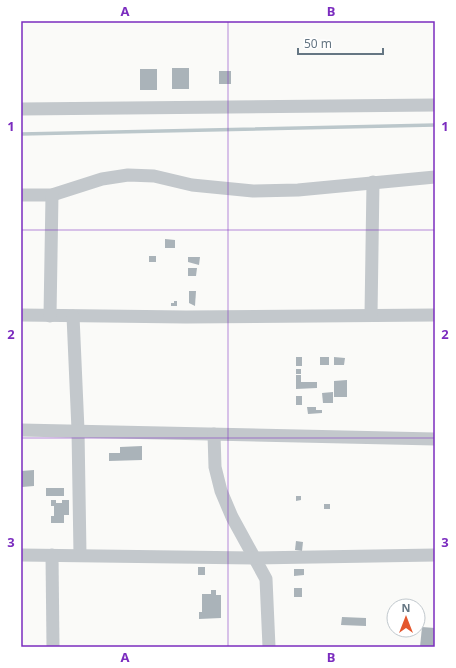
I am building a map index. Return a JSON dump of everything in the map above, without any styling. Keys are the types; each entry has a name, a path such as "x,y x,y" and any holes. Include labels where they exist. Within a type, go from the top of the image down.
{"street":[{"path":"21,108 435,105"},
{"path":"21,195 52,195 102,179 128,175 154,176 192,185 253,192 298,190 435,177"},
{"path":"371,315 373,182"},
{"path":"50,316 52,195"},
{"path":"21,315 186,317 435,315"},
{"path":"73,316 78,430 80,554"},
{"path":"21,430 78,430 435,439"},
{"path":"214,434 216,467 221,491 232,517 266,579 269,647"},
{"path":"21,555 80,554 254,558 435,555"},
{"path":"52,555 54,647"}],"building":[{"path":"172,68 189,68 189,89 172,89"},
{"path":"140,69 157,69 157,90 140,90"},
{"path":"219,71 231,71 231,84 219,84"},
{"path":"165,239 175,240 175,248 165,248"},
{"path":"149,256 156,256 156,262 149,262"},
{"path":"188,257 200,257 199,265 188,262"},
{"path":"188,268 197,268 196,276 188,276"},
{"path":"189,291 196,291 195,306 189,303"},
{"path":"174,301 177,301 177,306 171,306 171,303 174,303"},
{"path":"296,357 302,357 302,366 296,366"},
{"path":"320,357 329,357 329,365 320,365"},
{"path":"334,357 345,358 344,365 334,365"},
{"path":"296,369 301,369 301,374 296,374"},
{"path":"296,375 301,375 301,382 317,382 317,388 296,389"},
{"path":"347,380 347,397 334,397 334,381"},
{"path":"333,392 333,403 323,403 322,393"},
{"path":"296,396 302,396 302,405 296,405"},
{"path":"307,407 316,407 316,410 322,410 322,413 308,414"},
{"path":"142,446 142,460 109,461 109,453 120,453 120,447"},
{"path":"34,470 34,486 22,487 21,471"},
{"path":"46,488 64,488 64,496 46,496"},
{"path":"296,496 301,496 301,500 296,501"},
{"path":"51,500 56,500 56,503 62,503 62,500 69,500 69,515 64,515 64,523 51,523 51,516 54,516 54,506 51,506"},
{"path":"324,504 330,504 330,509 324,509"},
{"path":"296,541 303,542 302,551 295,550"},
{"path":"198,567 205,567 205,575 198,575"},
{"path":"294,569 304,569 304,575 294,576"},
{"path":"294,588 302,588 302,597 294,597"},
{"path":"211,590 216,590 216,595 221,595 221,618 199,619 199,612 202,612 202,594 211,594"},
{"path":"342,617 366,618 366,626 341,625"},
{"path":"426,627 435,628 435,646 420,647 421,638 426,638"}],"waterway":[{"path":"21,134 435,125"}]}
